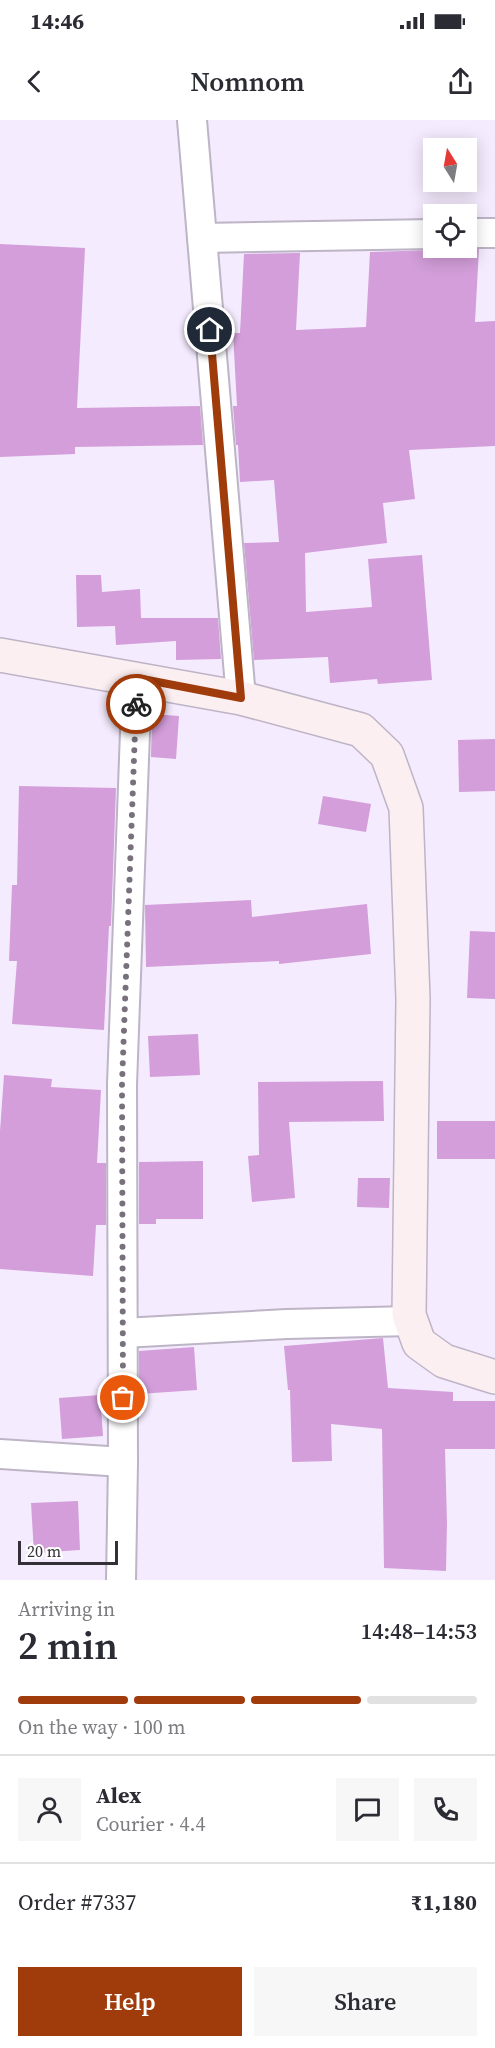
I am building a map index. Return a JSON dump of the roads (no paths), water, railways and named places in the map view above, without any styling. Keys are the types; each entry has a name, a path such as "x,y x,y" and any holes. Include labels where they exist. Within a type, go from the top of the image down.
{"street":[{"path":"192,120 241,698"},
{"path":"477,233 495,233"},
{"path":"202,238 423,234"},
{"path":"0,655 241,698 361,730 387,755 406,808 413,999 409,1315 419,1342 444,1361 495,1377"},
{"path":"121,1580 122,1084 137,678"},
{"path":"123,1333 287,1324 411,1321"},
{"path":"0,1454 123,1462"}]}
